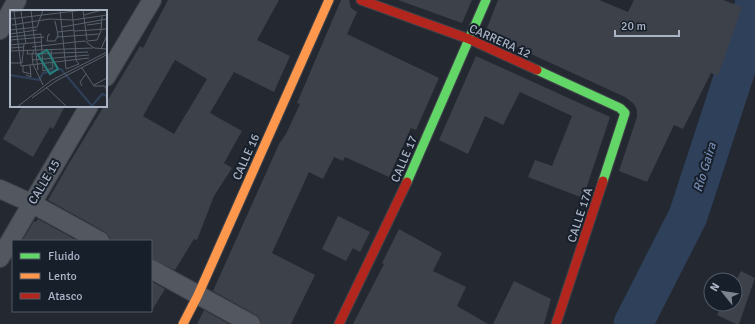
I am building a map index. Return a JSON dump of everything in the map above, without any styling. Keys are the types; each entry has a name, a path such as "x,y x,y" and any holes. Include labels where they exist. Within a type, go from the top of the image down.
{"street":[{"path":"11,10 17,0"},
{"path":"107,76 152,0"},
{"name":"CALLE 16","path":"183,324 198,295 329,0"},
{"name":"CARRERA 12","path":"361,0 469,39 620,108 625,113"},
{"name":"CALLE 17","path":"339,324 402,194 486,0"},
{"path":"0,30 10,12"},
{"name":"CALLE 15","path":"0,258 88,107"},
{"name":"CALLE 17A","path":"556,324 625,113"},
{"path":"0,189 31,203 98,240"},
{"path":"152,270 252,324"}],"building":[{"path":"168,0 279,0 257,40 290,56 274,92 234,72 210,113 242,131 224,163 232,168 214,196 197,240 194,239 175,270 152,259 152,240 110,240 109,236 105,232 48,200 103,107 107,107 107,101 140,46 143,48","holes":["175,60 207,79 174,134 143,116"]},
{"path":"341,0 349,0 351,8 357,12 347,34 439,78 416,130 411,128 389,177 345,157 343,161 334,157 323,179 309,172 272,253 315,275 291,324 261,324 260,319 256,315 213,291 279,144 286,134 300,104 297,103"},
{"path":"398,0 472,0 462,23"},
{"path":"498,0 599,0 628,12 634,0 723,0 742,7 718,76 711,73 683,129 674,125 647,182 619,171 637,117 637,110 634,104 625,97 485,33"},
{"path":"476,56 610,117 583,198 528,177 535,160 552,166 572,116 520,92 503,125 485,116 468,154 439,140"},
{"path":"21,107 64,107 53,129 50,127 33,157 3,139"},
{"path":"338,216 370,232 360,252 353,248 346,261 322,249"},
{"path":"38,219 76,240 23,240 34,221 36,222"},
{"path":"399,229 442,253 433,271 466,287 457,306 488,324 353,324 384,264 382,263"},
{"path":"743,272 755,278 739,324 717,315 719,312 743,312"},
{"path":"514,281 551,299 544,324 493,324"},
{"path":"152,282 165,289 152,310"},
{"path":"204,310 229,324 197,324"}],"waterway":[{"name":"Río Gaira","path":"633,324 688,216 737,66 755,2"}],"traffic: fast":[{"path":"407,182 486,0"},
{"path":"537,70 620,108 625,113 603,181"}],"traffic: slow":[{"path":"183,324 198,295 329,0"}],"traffic: jam":[{"path":"361,0 469,39 537,70"},
{"path":"556,324 603,181"},
{"path":"339,324 407,182"}]}
